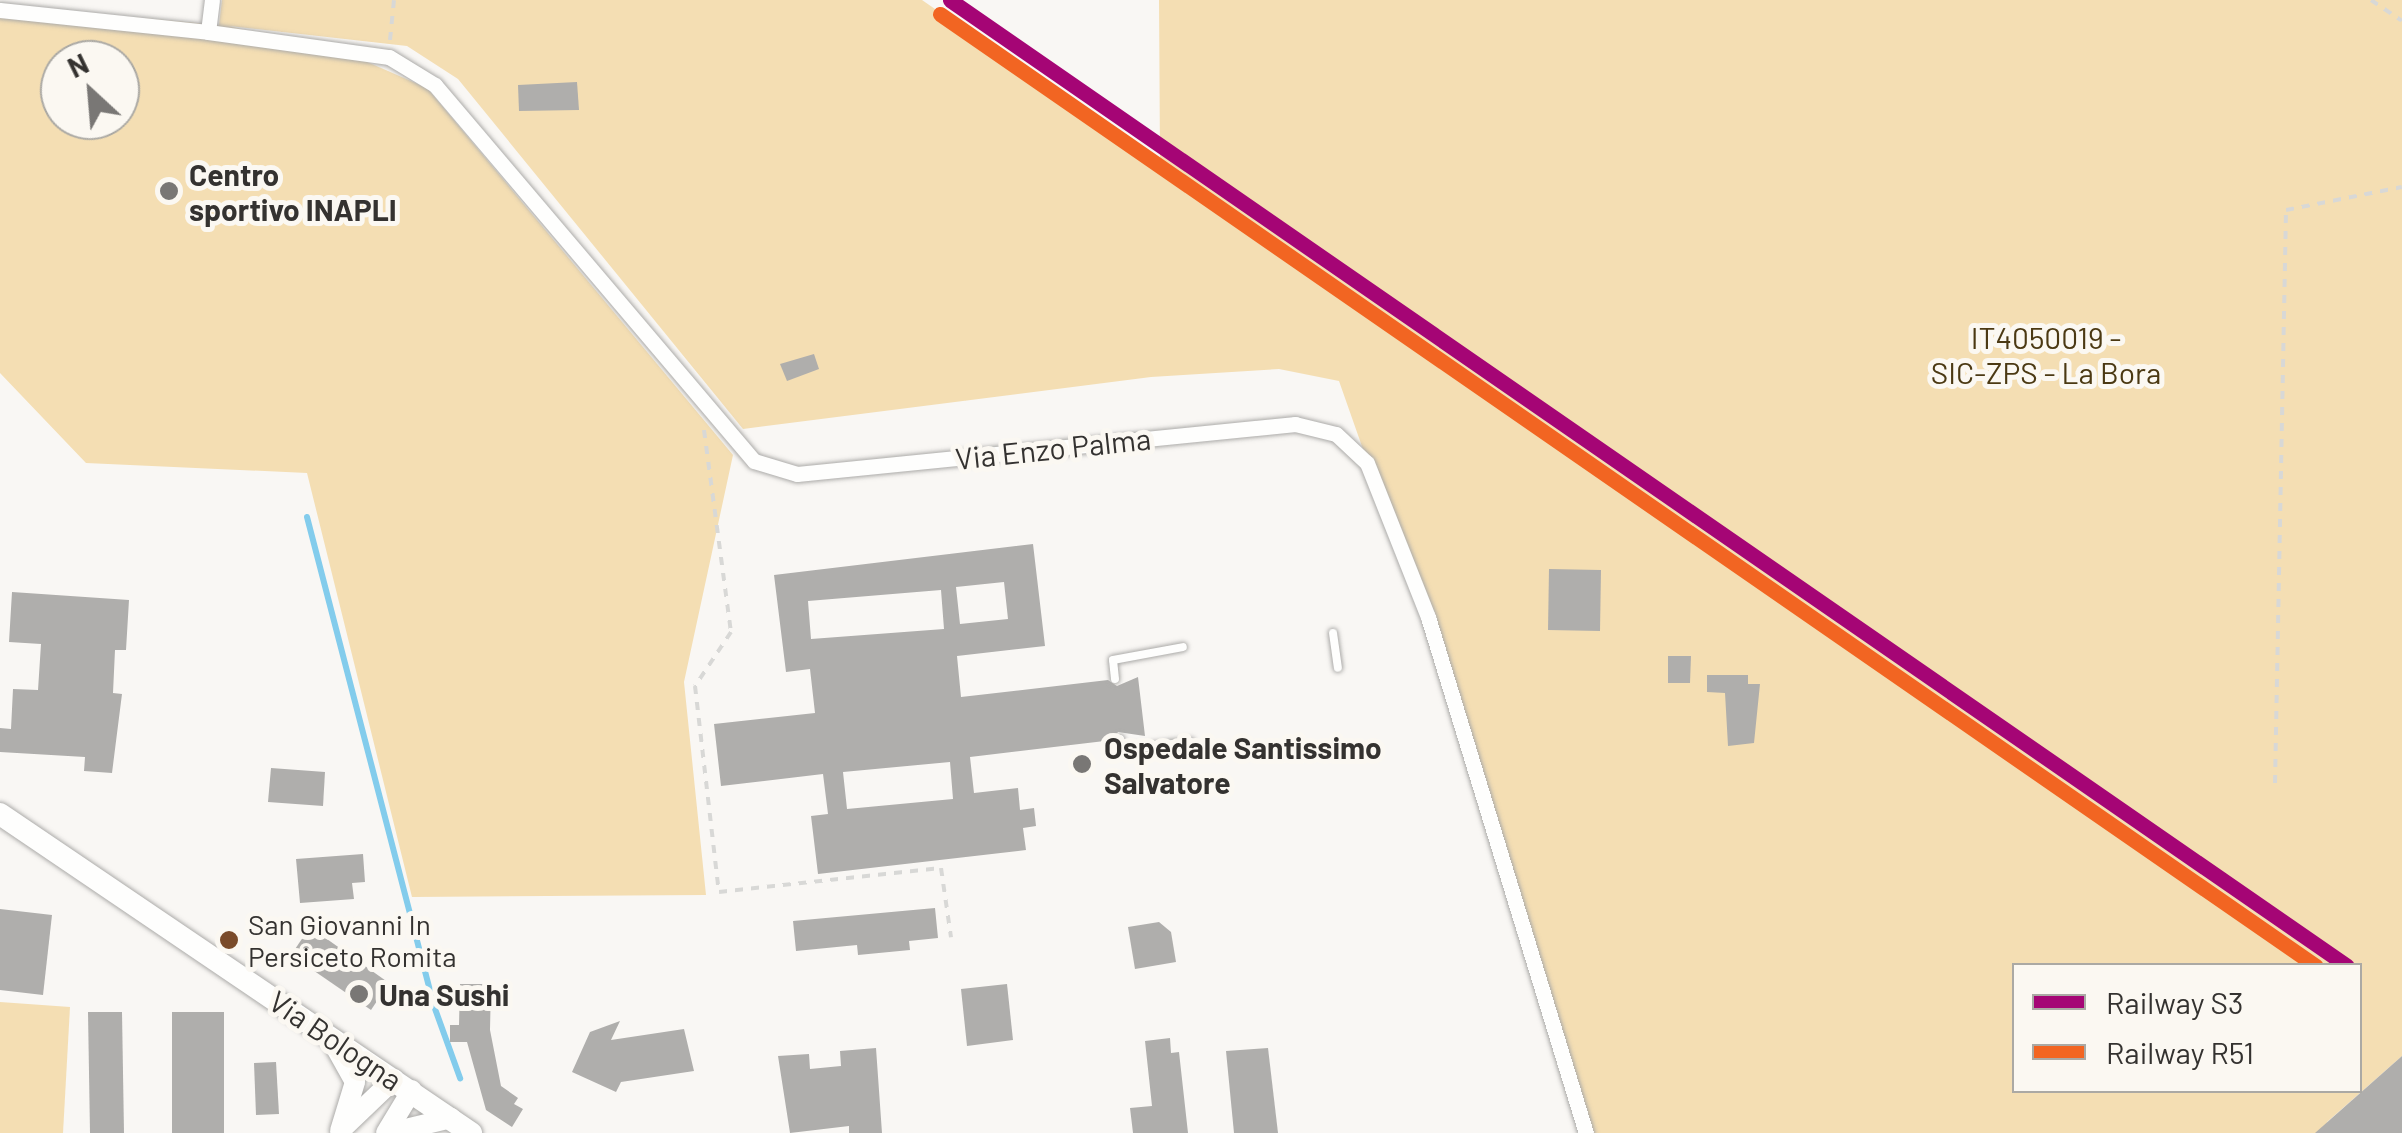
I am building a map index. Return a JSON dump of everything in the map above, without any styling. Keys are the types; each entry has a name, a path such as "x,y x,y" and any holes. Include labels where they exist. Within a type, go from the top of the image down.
{"main road":[{"name":"Via Bologna","path":"0,814 471,1133"}],"street":[{"path":"208,32 212,0"},
{"name":"Via Enzo Palma","path":"0,10 36,6 389,57 435,84 754,461 797,474 1294,424 1336,434 1368,463 1428,618 1586,1133"},
{"path":"330,1038 355,1082 338,1132"},
{"path":"338,1132 403,1085"},
{"path":"403,1085 387,1133 451,1118"}],"lane":[{"path":"1333,633 1338,668"},
{"path":"1115,679 1114,660 1183,647"},
{"path":"1120,739 1121,750 1191,742"}],"path":[{"path":"2371,0 2402,21"},
{"path":"2274,784 2286,210 2402,187"},
{"path":"702,423 732,632 695,686 719,892 941,868 951,937"}],"green space":[{"name":"IT4050019 - SIC-ZPS - La Bora","path":"222,0 922,0 1341,290 1160,159 1159,0 2402,0 2402,1056 2362,1091 2362,963 2012,963 2012,1093 2360,1093 2327,1122 2326,1133 1586,1133 1468,748 1339,381 1279,369 1151,377 743,429 458,79 407,46 229,26 365,61 427,88 733,455 684,682 706,895 412,897 307,473 86,463 0,373 0,5 219,25"},
{"path":"0,1002 70,1007 63,1133 0,1133"}],"building":[{"path":"577,82 579,110 519,111 518,85"},
{"path":"814,354 819,369 787,381 780,364"},
{"path":"1033,544 1045,646 957,656 961,697 1108,680 1117,686 1138,677 1145,736 1118,732 1113,740 970,757 974,793 1018,788 1020,810 1034,808 1036,826 1023,828 1026,850 818,874 811,816 828,814 823,774 721,786 714,724 815,713 810,669 786,672 774,575","holes":["1004,582 1008,619 960,624 956,587","941,590 944,629 811,639 808,601","950,762 953,799 847,809 843,772"]},
{"path":"1549,569 1601,570 1600,631 1548,630"},
{"path":"12,592 129,600 126,650 115,650 113,693 122,694 112,773 84,771 85,757 0,752 0,728 11,729 13,689 38,690 41,644 9,642"},
{"path":"1668,656 1691,656 1690,683 1668,683"},
{"path":"1707,675 1748,675 1748,684 1760,684 1754,743 1728,746 1725,693 1707,692"},
{"path":"271,768 325,772 323,806 268,802"},
{"path":"363,854 365,882 352,883 354,899 300,903 296,859"},
{"path":"935,908 938,938 909,941 910,950 858,955 857,945 796,951 793,921"},
{"path":"0,909 52,915 43,995 0,990"},
{"path":"1159,922 1171,932 1176,962 1135,969 1128,927"},
{"path":"310,927 389,983 371,1010 291,955"},
{"path":"460,984 491,984 490,1030 501,1086 518,1098 514,1104 523,1109 512,1127 486,1110 467,1042 450,1042 450,1025 459,1025"},
{"path":"1007,984 1013,1040 967,1046 961,989"},
{"path":"88,1012 122,1012 124,1133 90,1133"},
{"path":"172,1012 224,1012 224,1133 172,1133"},
{"path":"620,1021 611,1040 684,1029 694,1071 621,1082 616,1092 572,1072 590,1032"},
{"path":"1170,1038 1171,1053 1179,1052 1188,1133 1133,1133 1130,1108 1152,1106 1145,1041"},
{"path":"876,1048 882,1133 849,1133 849,1126 790,1133 778,1056 809,1054 810,1069 841,1066 840,1051"},
{"path":"1268,1048 1278,1133 1234,1133 1226,1051"},
{"path":"2402,1056 2402,1133 2315,1133 2362,1093"},
{"path":"276,1062 279,1114 256,1115 254,1063"}],"waterway":[{"path":"307,517 434,1006 460,1078"}],"rail line":[{"name":"S3","path":"950,0 2343,963"},
{"name":"R51","path":"940,14 2312,963"}],"place":[{"name":"Centro sportivo INAPLI","path":"169,191"},
{"name":"Ospedale Santissimo Salvatore","path":"1082,764"},
{"name":"San Giovanni In Persiceto Romita","path":"229,940"},
{"name":"Una Sushi","path":"359,994"}]}
